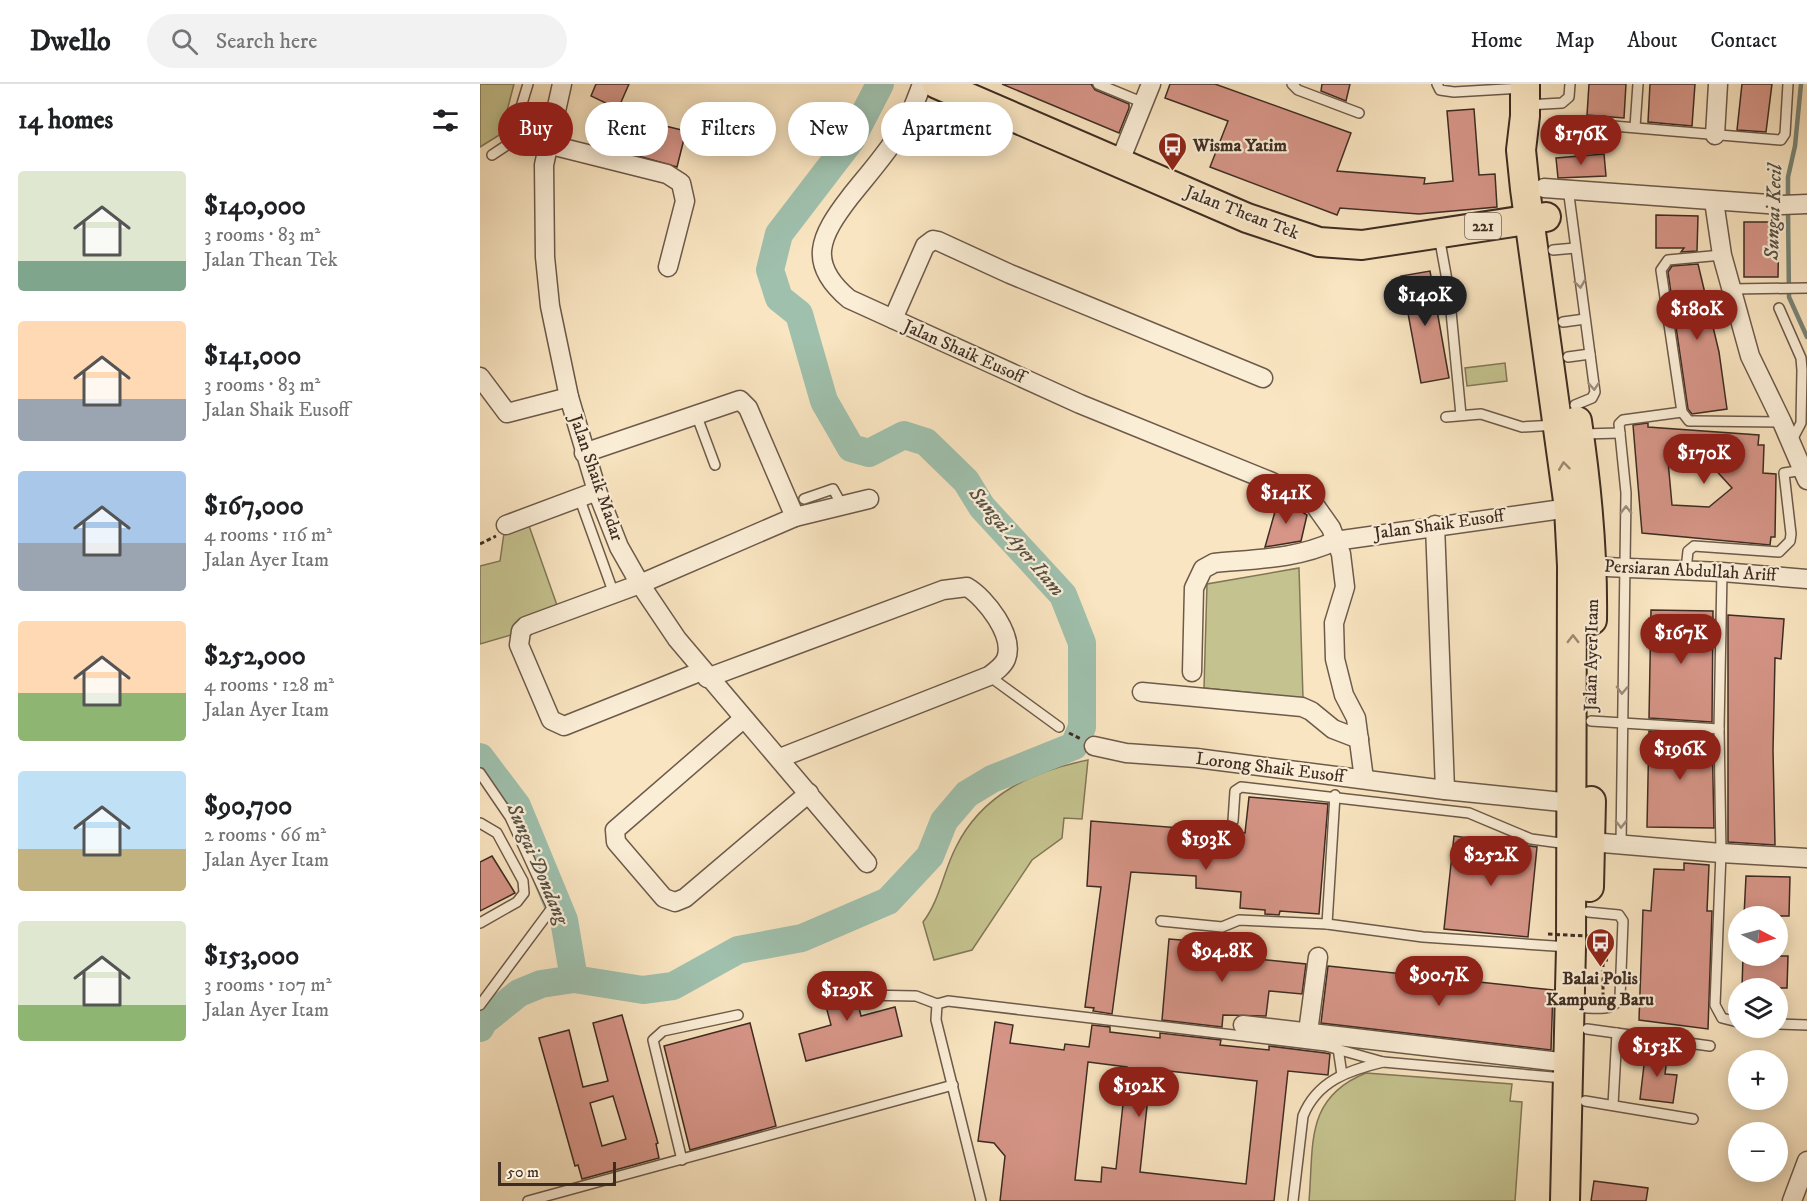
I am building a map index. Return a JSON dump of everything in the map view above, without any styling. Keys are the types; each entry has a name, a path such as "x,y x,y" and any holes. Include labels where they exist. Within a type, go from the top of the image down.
{"main road":[{"name":"Jalan Thean Tek","path":"937,84 1120,161 1247,218 1319,242 1362,245 1538,218"},
{"name":"Jalan Ayer Itam","path":"1525,98 1540,150 1556,188 1538,218"},
{"name":"Jalan Ayer Itam","path":"1525,98 1521,150 1538,218 1571,421 1589,502 1583,566 1572,803 1581,843 1588,912 1592,1015 1585,1101 1582,1201"},
{"name":"Jalan Ayer Itam","path":"1538,218 1564,249 1579,355 1571,421 1569,508 1583,566 1591,721 1581,843 1559,941 1569,1070 1565,1201"}],"street":[{"name":"Jalan Shaik Madar","path":"558,102 562,84"},
{"name":"Jalan Shaik Eusoff","path":"922,84 914,107 897,137 829,224 821,251 827,277 836,288 849,299 1080,404 1272,482 1314,504 1331,528 1335,541"},
{"path":"1120,161 1151,84"},
{"path":"1715,135 1718,84"},
{"path":"573,150 667,174 681,183 685,201 668,267"},
{"name":"Jalan Shaik Madar","path":"546,156 543,207 550,306 569,397 584,453 619,547 640,584 704,674 780,758 867,863"},
{"path":"1556,188 1714,201 1796,205"},
{"path":"1714,201 1722,255 1750,356 1806,475"},
{"path":"893,319 925,246 933,240 1263,378"},
{"path":"480,378 507,413 569,397"},
{"path":"584,453 735,400 745,403 795,517"},
{"path":"506,525 597,491"},
{"path":"780,758 990,676 1004,663 1008,645 999,621 984,599 967,587 959,586 943,590 564,726 551,720 519,645 521,631 526,626 640,584 795,517 869,499"},
{"name":"Jalan Shaik Eusoff","path":"1192,672 1194,588 1203,569 1214,563 1293,555 1318,549 1335,541 1435,525 1569,508"},
{"path":"1435,525 1445,790"},
{"path":"1335,541 1341,554 1345,587 1334,623 1335,659 1344,695 1356,718 1364,779"},
{"name":"Persiaran Abdullah Ariff","path":"1583,566 1722,572 1807,579"},
{"path":"1142,692 1302,708 1311,711 1333,729 1359,739"},
{"path":"743,719 622,821 615,830 616,842 664,898 675,902 685,898 809,793"},
{"name":"Lorong Shaik Eusoff","path":"1094,746 1126,753 1196,758 1445,790 1572,803"},
{"path":"1581,843 1807,858"},
{"path":"1308,1032 1317,957"},
{"path":"1243,1026 1308,1032 1569,1070"},
{"path":"1792,1201 1807,1161"}],"lane":[{"path":"523,102 528,84"},
{"path":"1098,84 1144,103"},
{"path":"1292,84 1298,90 1359,113"},
{"path":"1437,84 1440,90 1562,103 1569,97 1570,84"},
{"path":"1635,127 1638,84"},
{"path":"1589,124 1781,140 1785,134 1788,84"},
{"path":"492,155 498,151"},
{"path":"1556,188 1564,249"},
{"path":"1438,234 1449,291 1461,415"},
{"path":"1722,255 1668,260 1660,270 1682,412 1689,421 1782,422"},
{"path":"1731,289 1802,287"},
{"path":"1779,308 1801,358 1801,423 1791,442"},
{"path":"1621,844 1626,493 1619,424 1623,420 1682,412"},
{"path":"696,414 715,465"},
{"path":"1446,417 1493,416 1522,428 1571,421 1620,433"},
{"path":"1686,570 1688,551 1694,546 1779,552 1790,541 1791,534 1784,473 1806,475"},
{"path":"804,499 824,490 833,489 843,507"},
{"path":"579,497 614,594"},
{"path":"1722,572 1719,729 1721,854 1715,1005 1722,1018 1728,1020"},
{"path":"990,676 1059,727"},
{"path":"1591,721 1719,729"},
{"path":"480,773 510,818 552,908 480,1005"},
{"path":"1233,821 1235,791 1238,788 1335,795 1469,813 1531,838 1581,843"},
{"path":"1327,924 1335,795"},
{"path":"480,822 497,833 523,881 524,893 516,902 480,923"},
{"path":"1588,912 1620,915 1623,921 1620,998 1617,1005 1592,1015"},
{"path":"1161,921 1222,927 1239,921 1327,924 1423,937 1559,941"},
{"path":"861,995 916,996 937,1004 948,1001 1338,1048 1383,1062 1569,1070"},
{"path":"937,1004 936,1020 981,1201"},
{"path":"682,1160 653,1040 663,1030 738,1015"},
{"path":"1592,1015 1617,1033 1710,1046"},
{"path":"1788,1024 1807,1025"},
{"path":"1613,1105 1617,1033"},
{"path":"1338,1048 1342,1075"},
{"path":"1293,1201 1303,1116 1317,1092 1342,1075 1383,1062"},
{"path":"528,1201 953,1085"},
{"path":"1585,1101 1693,1119"}],"path":[{"path":"1059,727 1094,746"},
{"path":"1559,941 1604,937 1603,960 1592,1015"},
{"path":"1603,960 1622,960"}],"shaded area":[{"path":"480,84 514,84 509,102 498,102 498,136 480,147"},
{"path":"1505,363 1507,381 1467,386 1465,368"},
{"path":"528,523 558,608 521,624 511,635 480,644 480,566 500,561 504,533"},
{"path":"1299,568 1303,698 1204,688 1207,584"},
{"path":"1088,760 1082,819 1064,818 1062,838 1032,860 972,950 934,960 923,922 934,905 952,856 967,828 995,799 1011,788 1048,771"},
{"path":"1366,1073 1512,1084 1510,1101 1522,1102 1515,1201 1309,1201 1313,1142 1322,1110 1332,1096 1346,1083"}],"building":[{"path":"596,84 629,84 621,102 603,102 591,96"},
{"path":"1002,84 1091,84 1095,90 1129,104 1129,108 1119,133"},
{"path":"1170,84 1215,84 1351,133 1337,171 1425,178 1424,184 1453,181 1447,111 1474,109 1479,175 1495,174 1497,207 1419,214 1340,208 1337,215 1210,167 1228,121 1165,98"},
{"path":"1322,84 1350,84 1346,101 1321,91"},
{"path":"1589,84 1626,84 1624,118 1587,115"},
{"path":"1650,84 1695,84 1692,126 1648,122"},
{"path":"1742,84 1772,84 1766,132 1737,130"},
{"path":"668,127 680,130 680,155 677,167 638,156 668,156"},
{"path":"1604,154 1606,176 1558,178 1556,158"},
{"path":"1656,215 1698,216 1697,251 1681,252 1684,248 1656,248"},
{"path":"1744,222 1779,222 1778,277 1744,277"},
{"path":"1698,264 1719,352 1727,409 1692,414 1688,409 1668,272 1672,266"},
{"path":"1430,271 1449,378 1421,383 1401,276"},
{"path":"1648,423 1648,427 1759,435 1758,445 1764,445 1763,473 1776,474 1775,537 1771,537 1770,545 1642,533 1633,425","holes":["1668,461 1711,465 1732,488 1709,507 1672,505"]},
{"path":"1278,501 1290,504 1307,515 1301,541 1265,547"},
{"path":"1651,610 1713,611 1712,722 1649,718"},
{"path":"1728,615 1784,619 1781,659 1775,658 1773,750 1775,845 1728,842"},
{"path":"1649,731 1712,735 1714,828 1647,827"},
{"path":"1249,797 1328,804 1319,914 1280,911 1279,915 1265,914 1265,910 1240,908 1241,892 1196,888 1196,876 1131,872 1112,1014 1093,1011 1094,1008 1085,1007 1101,887 1087,886 1091,821 1245,833"},
{"path":"1454,836 1537,847 1528,937 1444,929"},
{"path":"492,856 515,893 480,911 480,862"},
{"path":"1684,863 1709,865 1707,911 1712,911 1708,1029 1639,1020 1643,910 1651,911 1654,869 1684,870"},
{"path":"1746,876 1790,877 1789,916 1788,906 1744,906"},
{"path":"1169,939 1229,944 1228,956 1306,964 1302,994 1269,991 1266,1016 1223,1015 1222,1027 1162,1020"},
{"path":"1328,966 1553,990 1551,1050 1321,1023"},
{"path":"1743,966 1788,966 1787,978 1742,978"},
{"path":"850,972 861,1016 895,1007 902,1036 806,1061 799,1034 831,1025 819,980"},
{"path":"622,1015 658,1143 656,1144 659,1158 582,1179 578,1165 575,1166 539,1038 569,1030 583,1087 608,1081 593,1023","holes":["613,1096 626,1139 602,1146 590,1103"]},
{"path":"995,1022 1013,1025 1010,1043 1064,1050 1065,1044 1089,1047 1092,1025 1110,1027 1110,1032 1160,1038 1160,1033 1221,1040 1220,1045 1269,1050 1269,1046 1330,1054 1328,1075 1288,1071 1274,1201 1000,1201 1005,1156 994,1143 978,1141","holes":["1088,1062 1127,1067 1116,1169 1102,1167 1101,1182 1075,1180","1151,1069 1257,1081 1246,1184 1140,1172"]},
{"path":"750,1023 776,1126 690,1150 664,1046"},
{"path":"1646,1048 1668,1051 1665,1074 1677,1075 1673,1103 1640,1099"},
{"path":"1594,1181 1648,1188 1646,1201 1591,1201"}],"waterway":[{"name":"Sungai Ayer Itam","path":"480,1028 484,1021 519,993 541,984 574,979 643,990 673,986 738,950 802,938 888,901 930,856 944,821 967,794 992,779 1074,746 1082,727 1082,643 1063,595 982,507 966,481 926,442 904,435 869,453 851,448 824,401 799,314 779,298 770,270 779,234 851,140 880,84"},
{"name":"Sungai Kecil","path":"1788,200 1788,177 1795,146 1801,84"},
{"name":"Sungai Kecil","path":"1788,209 1789,297 1807,337"},
{"name":"Sungai Dondang","path":"480,757 517,806 564,920 574,979"}],"place":[{"name":"Wisma Yatim","path":"1172,172"},
{"name":"Balai Polis Kampung Baru","path":"1600,968"}]}
